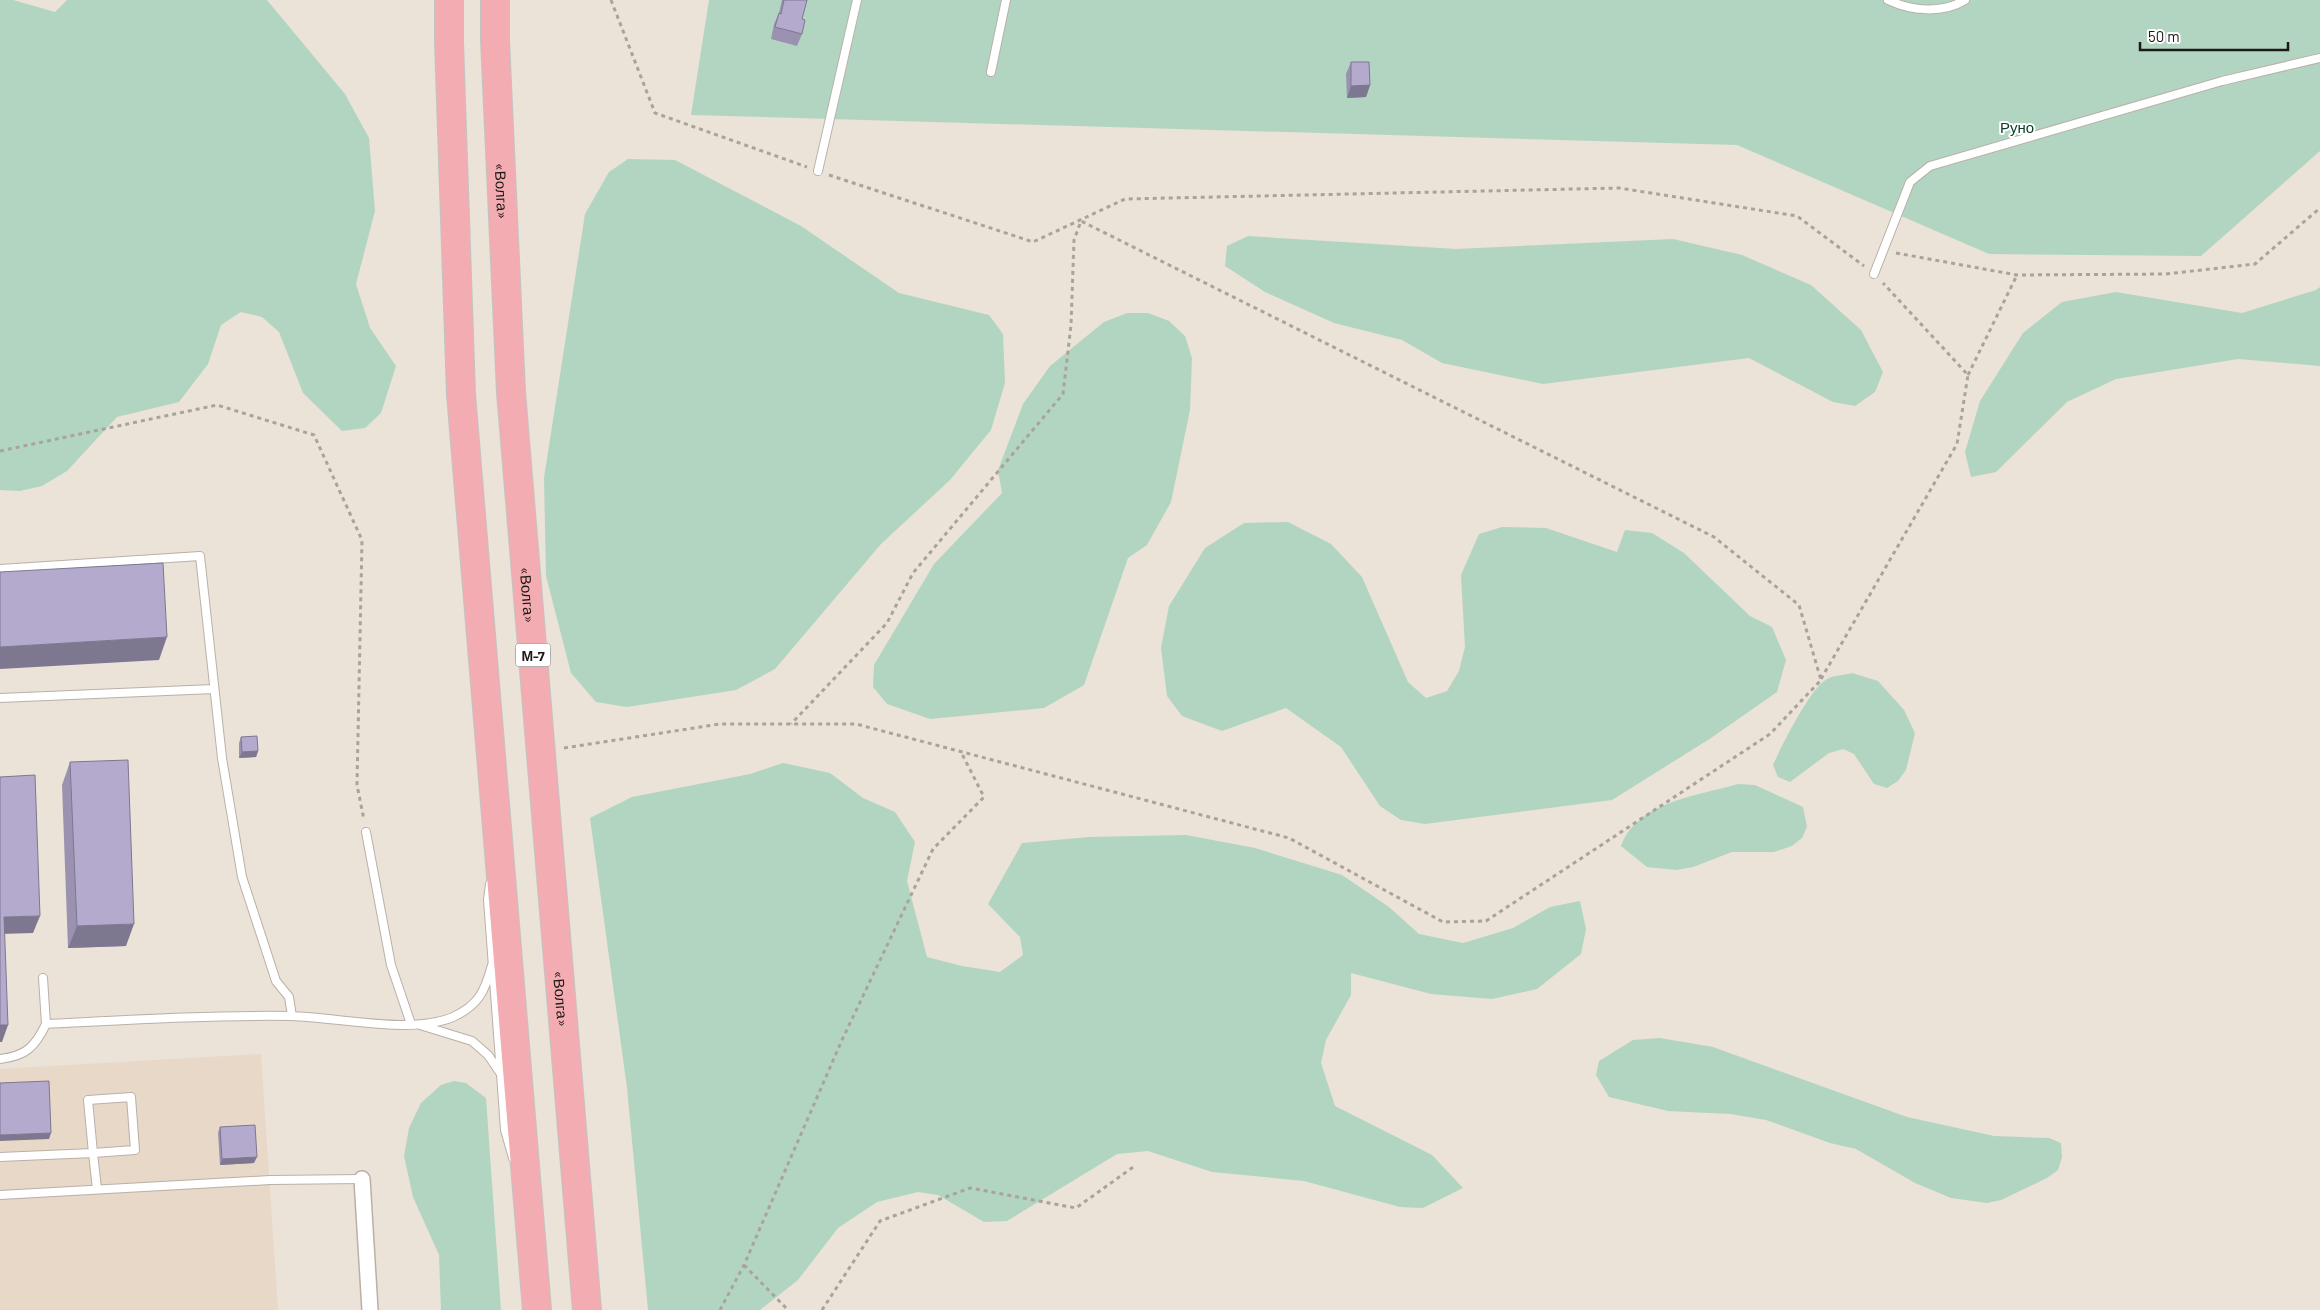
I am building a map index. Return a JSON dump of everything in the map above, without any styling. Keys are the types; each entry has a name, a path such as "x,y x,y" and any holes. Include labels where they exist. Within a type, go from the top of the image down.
{"highway":[{"path":"450,0 448,42 461,394 537,1310"},
{"name":"«Волга»","path":"495,0 495,40 512,392 587,1310"}],"street":[{"path":"362,1179 370,1310"}],"lane":[{"path":"818,171 858,0"},
{"path":"991,72 1006,0"},
{"path":"1888,0 1920,9 1938,9 1965,0"},
{"path":"1874,274 1910,182 1930,166 2222,82 2320,58"},
{"path":"0,569 200,556 222,758 242,877 276,981 289,997 292,1016"},
{"path":"0,698 214,689"},
{"path":"366,832 391,965 414,1024"},
{"path":"499,841 493,857 488,900 500,1074 505,1130 511,1154 527,1184"},
{"path":"414,1024 452,1017 473,1005 485,990 492,965"},
{"path":"0,1059 19,1056 37,1042 46,1024 43,978"},
{"path":"46,1024 292,1016 414,1024 472,1041 488,1054 500,1074"},
{"path":"0,1157 92,1153 135,1150 131,1097 88,1100 92,1153 97,1189"},
{"path":"0,1195 270,1180 362,1179"}],"path":[{"path":"791,724 887,623 913,574 1063,394 1071,325 1074,240 1081,221 1125,199 1619,188 1796,216 1874,274 1968,375"},
{"path":"1883,251 2017,275 2166,274 2254,264 2320,208"},
{"path":"1081,221 1714,537 1798,605 1821,680"},
{"path":"541,752 720,724 856,724 1289,838 1443,922 1486,921 1770,734 1821,680 1957,444 1968,375 2017,275"},
{"path":"0,451 217,405 314,435 362,540 357,785 366,832"},
{"path":"720,1310 744,1265 842,1040 933,849 984,797 960,752"},
{"path":"822,1310 880,1221 970,1188 1076,1208 1136,1165"},
{"path":"744,1265 788,1310"}],"shaded area":[{"path":"261,1054 278,1310 0,1310 0,1069"}],"green space":[{"path":"0,0 13,0 55,12 67,0 267,0 345,94 369,138 375,211 356,284 370,328 396,366 381,413 365,428 342,431 303,393 279,332 262,317 241,312 221,325 208,364 179,402 117,417 67,471 42,486 20,491 0,490"},
{"name":"Руно","path":"709,0 2320,0 2320,151 2201,256 1989,254 1737,145 691,115"},
{"path":"628,159 675,160 801,226 899,293 989,315 1003,334 1005,383 991,430 950,480 881,544 775,669 736,690 627,707 596,702 571,673 546,576 544,478 585,214 609,172"},
{"path":"1248,236 1456,249 1673,239 1742,255 1811,285 1861,330 1883,372 1875,392 1855,406 1833,402 1749,358 1543,384 1442,363 1402,340 1334,323 1265,292 1225,266 1227,246"},
{"path":"2320,287 2320,366 2238,359 2116,379 2067,402 1996,472 1971,477 1965,452 1980,401 2023,333 2062,302 2116,292 2242,313 2316,290"},
{"path":"1127,313 1148,313 1169,321 1185,336 1192,358 1190,410 1171,502 1147,545 1128,558 1084,685 1044,708 930,719 887,704 873,687 874,665 934,564 1002,493 998,470 1023,404 1050,366 1104,322"},
{"path":"1288,522 1331,544 1362,577 1408,682 1426,698 1447,691 1459,671 1465,647 1461,575 1479,534 1502,527 1546,528 1617,552 1625,530 1652,533 1684,553 1750,616 1772,627 1786,660 1777,692 1711,738 1612,800 1425,824 1401,820 1380,806 1341,747 1286,708 1222,731 1182,716 1167,696 1161,648 1169,606 1205,548 1244,523"},
{"path":"1852,673 1878,681 1904,710 1915,733 1906,770 1898,781 1887,788 1874,784 1854,754 1843,749 1829,753 1790,782 1778,777 1773,765 1806,703 1822,683 1829,678"},
{"path":"783,763 830,773 863,798 895,812 915,842 907,881 927,957 962,966 1000,972 1023,955 1020,937 988,904 1022,843 1089,837 1186,835 1255,848 1342,875 1389,907 1419,934 1463,943 1513,928 1550,907 1580,901 1586,929 1581,954 1537,989 1492,999 1431,994 1351,973 1351,995 1326,1040 1321,1063 1335,1106 1432,1155 1463,1188 1423,1208 1400,1207 1304,1181 1212,1172 1148,1151 1117,1154 1007,1221 984,1222 938,1195 918,1192 877,1202 838,1228 798,1280 760,1310 648,1310 627,1088 590,818 632,797 750,774"},
{"path":"1738,784 1755,785 1803,807 1807,827 1802,838 1792,846 1774,852 1732,852 1693,867 1676,870 1647,867 1621,846 1629,831 1641,819 1655,810 1688,797"},
{"path":"1660,1038 1713,1047 1907,1117 1994,1136 2049,1138 2061,1143 2062,1157 2058,1170 2047,1178 2001,1200 1987,1203 1951,1198 1915,1183 1856,1149 1830,1143 1766,1120 1730,1114 1668,1111 1609,1097 1596,1075 1599,1061 1633,1040"},
{"path":"454,1081 466,1083 486,1098 501,1310 441,1310 439,1255 413,1197 404,1156 409,1128 421,1103 441,1085"}],"building":[{"path":"784,0 807,0 802,19 805,20 802,34 775,27 779,13 781,14"},
{"path":"1351,62 1369,62 1370,85 1351,86"},
{"path":"163,563 167,637 0,647 0,572"},
{"path":"257,736 258,751 242,752 241,737"},
{"path":"128,760 134,924 77,926 70,762"},
{"path":"35,775 40,916 4,917 8,1025 0,1025 0,777"},
{"path":"49,1081 51,1133 0,1135 0,1083"},
{"path":"255,1125 257,1157 222,1159 220,1127"}]}
